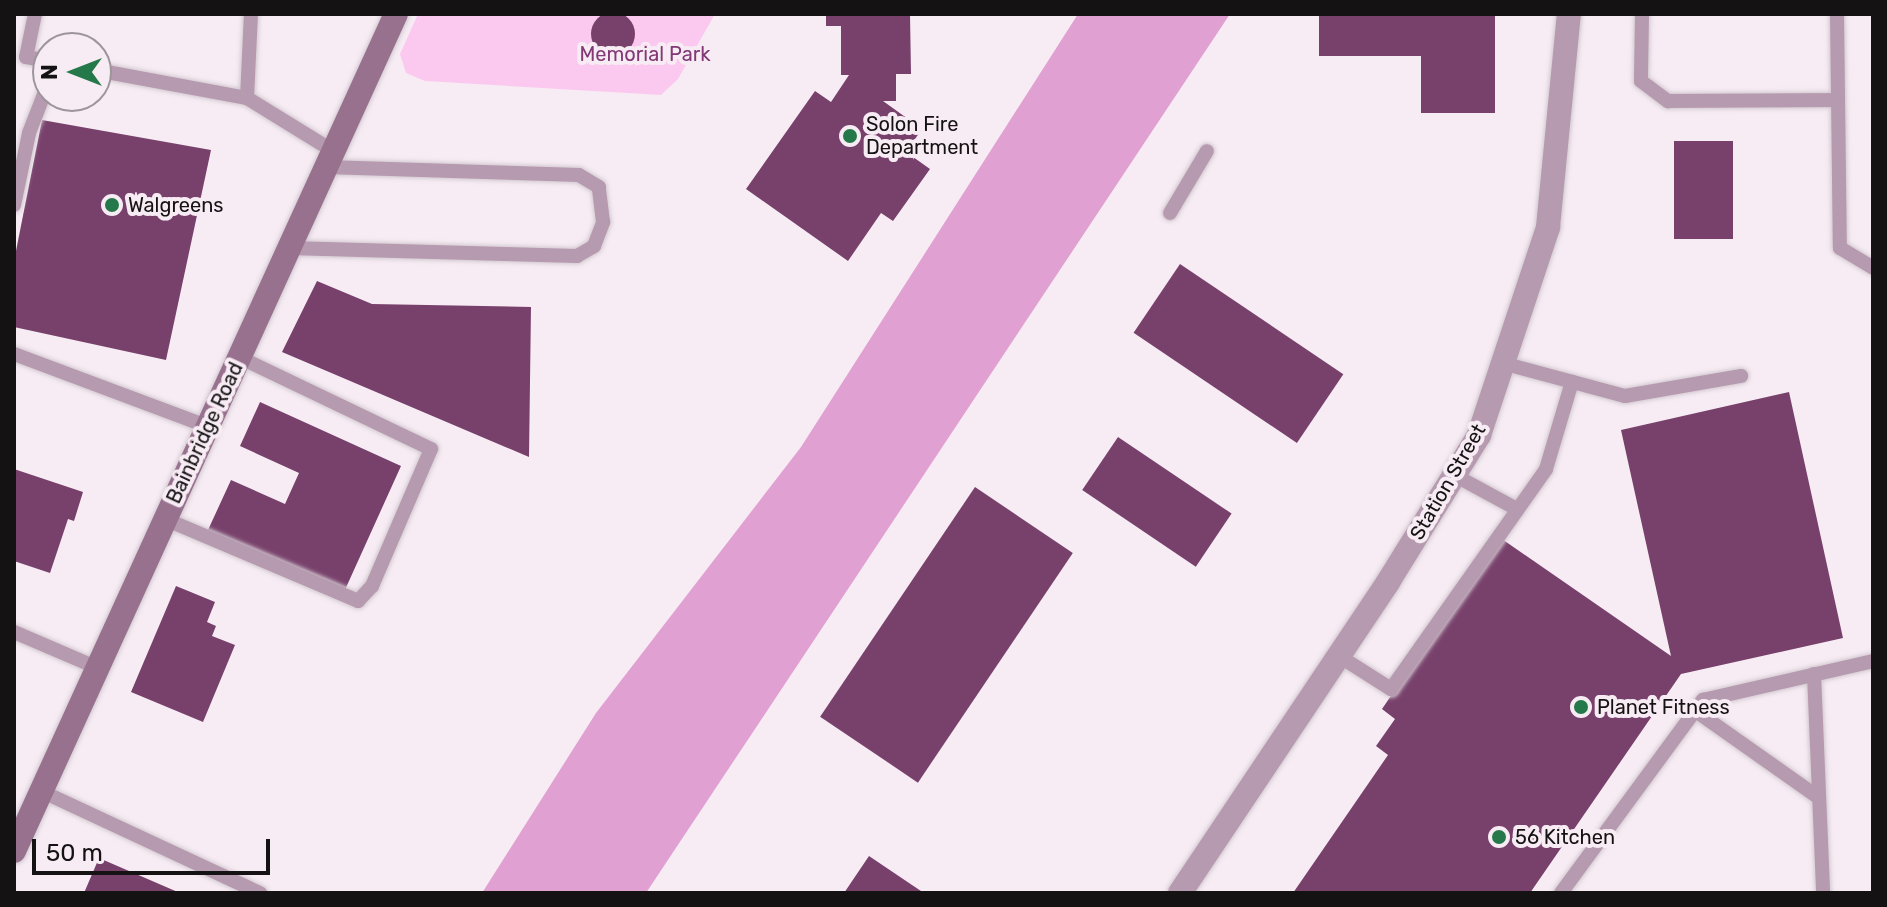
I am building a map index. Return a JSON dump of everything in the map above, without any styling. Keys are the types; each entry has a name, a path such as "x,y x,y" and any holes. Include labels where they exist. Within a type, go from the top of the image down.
{"street":[{"name":"Bainbridge Road","path":"14,851 396,14"},
{"name":"Station Street","path":"1180,893 1339,656 1479,435 1506,364 1553,199 1569,14"}],"lane":[{"path":"32,58 26,57 35,14"},
{"path":"247,98 251,14"},
{"path":"1642,14 1641,81 1668,101 1838,100"},
{"path":"1837,14 1840,248 1873,268"},
{"path":"112,73 247,98 330,159 579,175 599,187 603,222 594,246 577,256 289,248"},
{"path":"14,205 29,133 37,112"},
{"path":"1170,213 1207,151"},
{"path":"14,354 207,426"},
{"path":"165,519 358,601 372,586 431,449 239,357"},
{"path":"1506,364 1625,396 1741,376"},
{"path":"1339,656 1391,689 1546,469 1572,382"},
{"path":"1454,475 1517,509"},
{"path":"14,632 98,668"},
{"path":"1561,893 1693,709 1719,694 1873,661"},
{"path":"1814,674 1823,893"},
{"path":"1693,709 1819,798"},
{"path":"41,791 260,893"}],"green space":[{"name":"Memorial Park","path":"418,14 715,14 678,79 661,95 425,81 406,73 400,54"}],"shaded area":[{"path":"1078,14 1230,14 646,893 482,893 596,713 801,447"}],"building":[{"path":"613,12 628,19 635,34 628,49 613,56 598,49 591,34 598,19"},
{"name":"Solon Fire Department","path":"826,14 910,14 911,74 896,74 896,101 883,101 922,129 906,152 930,169 893,221 881,213 848,261 746,189 815,91 831,102 849,75 841,75 841,26 826,26"},
{"path":"1319,14 1495,14 1495,113 1421,113 1421,56 1319,56"},
{"name":"Walgreens","path":"42,120 211,150 166,360 14,327 14,261"},
{"path":"1674,141 1733,141 1733,239 1674,239"},
{"path":"1180,264 1343,374 1297,443 1134,333"},
{"path":"317,281 372,304 531,307 529,457 282,352"},
{"path":"1789,392 1843,638 1681,674 1530,893 1293,893 1388,755 1376,746 1395,719 1382,709 1499,537 1671,656 1621,430"},
{"path":"260,402 401,466 344,592 208,530 231,480 285,504 299,473 240,446"},
{"path":"1118,437 1232,514 1196,567 1082,490"},
{"path":"14,469 83,492 74,521 68,519 50,573 14,561"},
{"path":"975,487 1073,553 918,783 820,717"},
{"path":"176,586 215,602 207,622 216,626 212,636 235,645 203,722 131,692"},
{"path":"869,856 912,885 924,893 844,893"},
{"path":"99,858 180,893 84,893"}],"place":[{"name":"Solon Fire Department","path":"850,136"},
{"name":"Walgreens","path":"112,205"},
{"name":"Planet Fitness","path":"1581,707"},
{"name":"56 Kitchen","path":"1499,837"}]}
